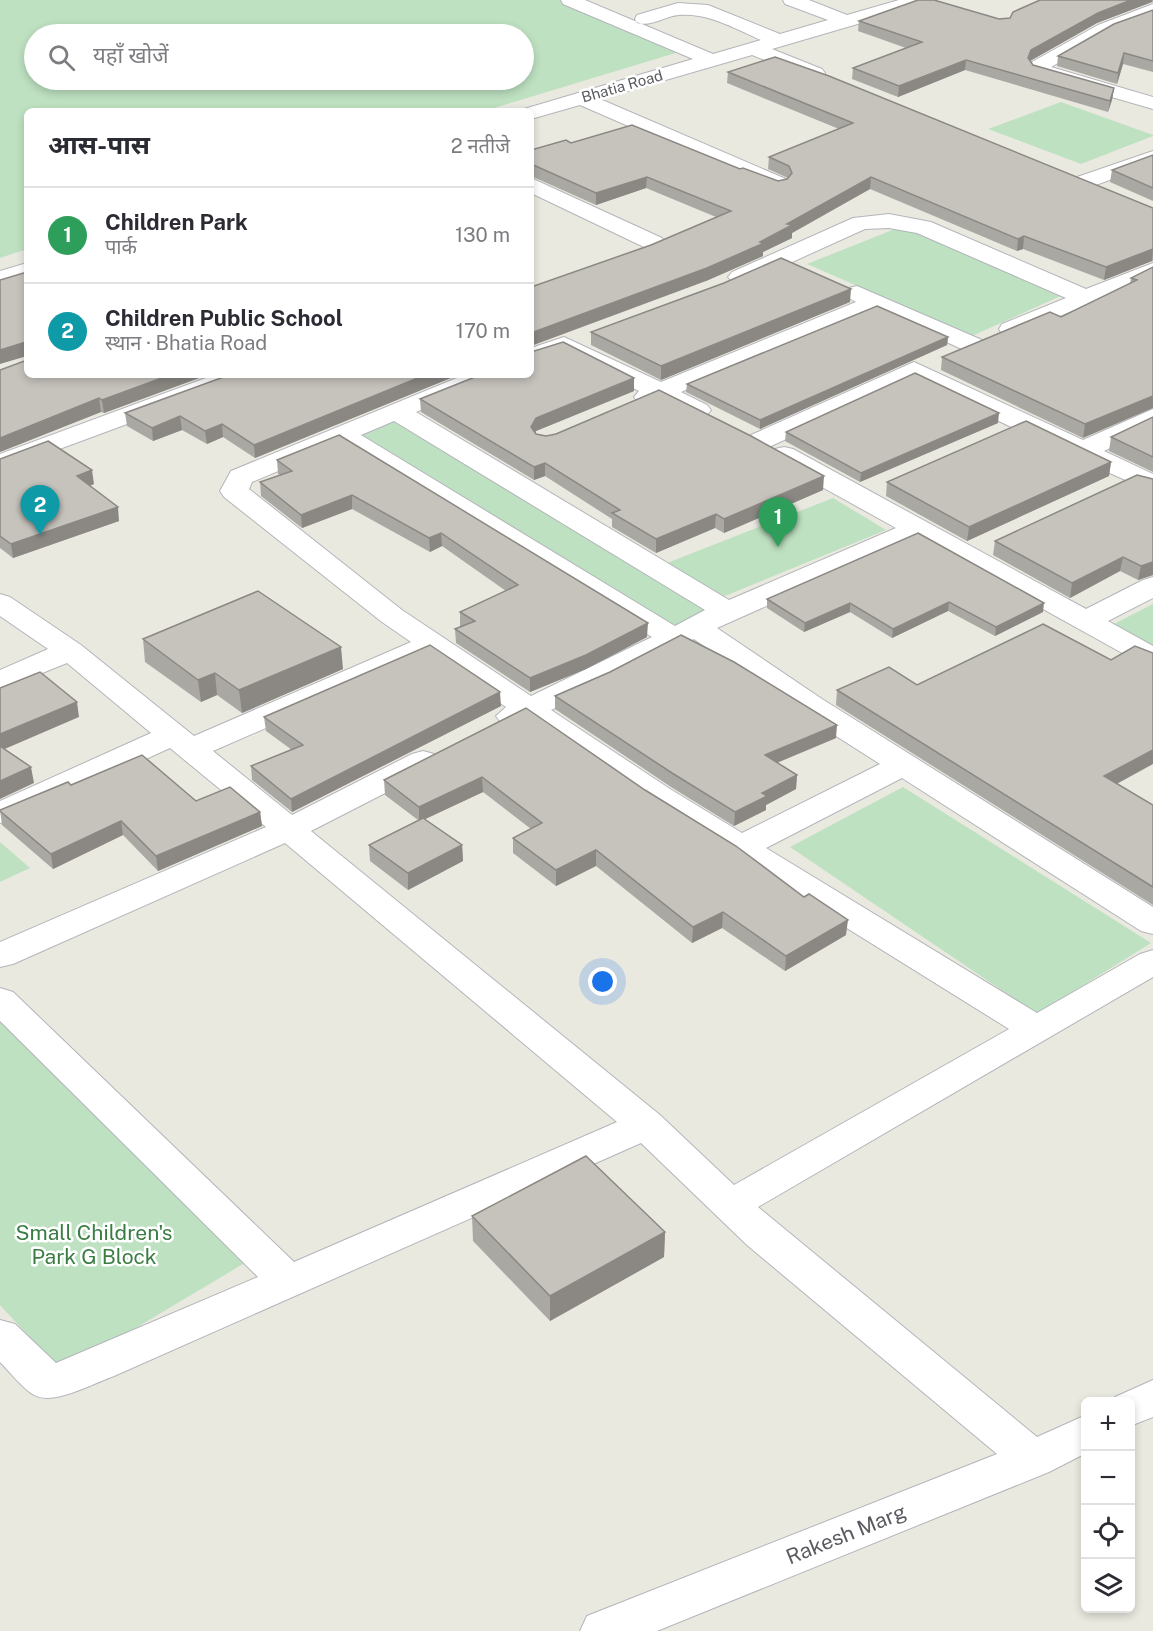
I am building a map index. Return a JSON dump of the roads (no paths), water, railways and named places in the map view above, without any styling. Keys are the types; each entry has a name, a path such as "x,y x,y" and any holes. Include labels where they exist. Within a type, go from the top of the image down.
{"street":[{"path":"570,0 625,25 720,58"},
{"path":"602,0 720,58"},
{"path":"792,0 846,21"},
{"name":"Bhatia Road","path":"534,111 919,0"},
{"path":"644,19 678,9 708,11 780,40"},
{"path":"1153,10 1105,29 1039,66 1040,70 1153,104"},
{"path":"753,48 831,79"},
{"path":"581,98 778,184"},
{"path":"1085,182 1153,157"},
{"path":"1063,173 1116,195"},
{"path":"534,186 654,243"},
{"path":"715,288 861,223 890,221 923,227 1086,298"},
{"path":"780,259 973,345"},
{"path":"740,431 914,370 1153,270"},
{"path":"0,279 24,271"},
{"path":"629,405 876,302"},
{"path":"534,356 597,332"},
{"path":"564,344 740,431 1153,658"},
{"path":"914,370 1144,480"},
{"path":"0,463 229,378"},
{"path":"478,378 241,477 234,490 392,616 658,796 1035,1028"},
{"path":"396,411 727,610"},
{"path":"1082,451 1153,417"},
{"path":"993,437 1024,423"},
{"path":"341,434 811,706 1153,923"},
{"path":"1103,491 1144,480"},
{"path":"859,496 890,483"},
{"path":"486,729 528,707 598,677 727,610 917,528"},
{"path":"965,555 997,540"},
{"path":"1086,621 1153,586"},
{"path":"0,603 70,651 289,829 646,1125 761,1234 1033,1459"},
{"path":"0,813 433,644"},
{"path":"0,681 70,651"},
{"path":"0,956 289,829 444,750"},
{"path":"741,846 903,765"},
{"path":"730,1205 1153,962"},
{"path":"0,1000 288,1281"},
{"path":"0,1336 50,1383 99,1364 646,1125"},
{"path":"1135,1406 1153,1397"},
{"name":"Rakesh Marg","path":"634,1626 1033,1459 1081,1435"}],"place":[{"name":"Children Public School","path":"40,535"},
{"name":"Children Park","path":"778,547"}],"park label":[{"name":"Small Children's Park G Block","path":"94,1244"}]}
